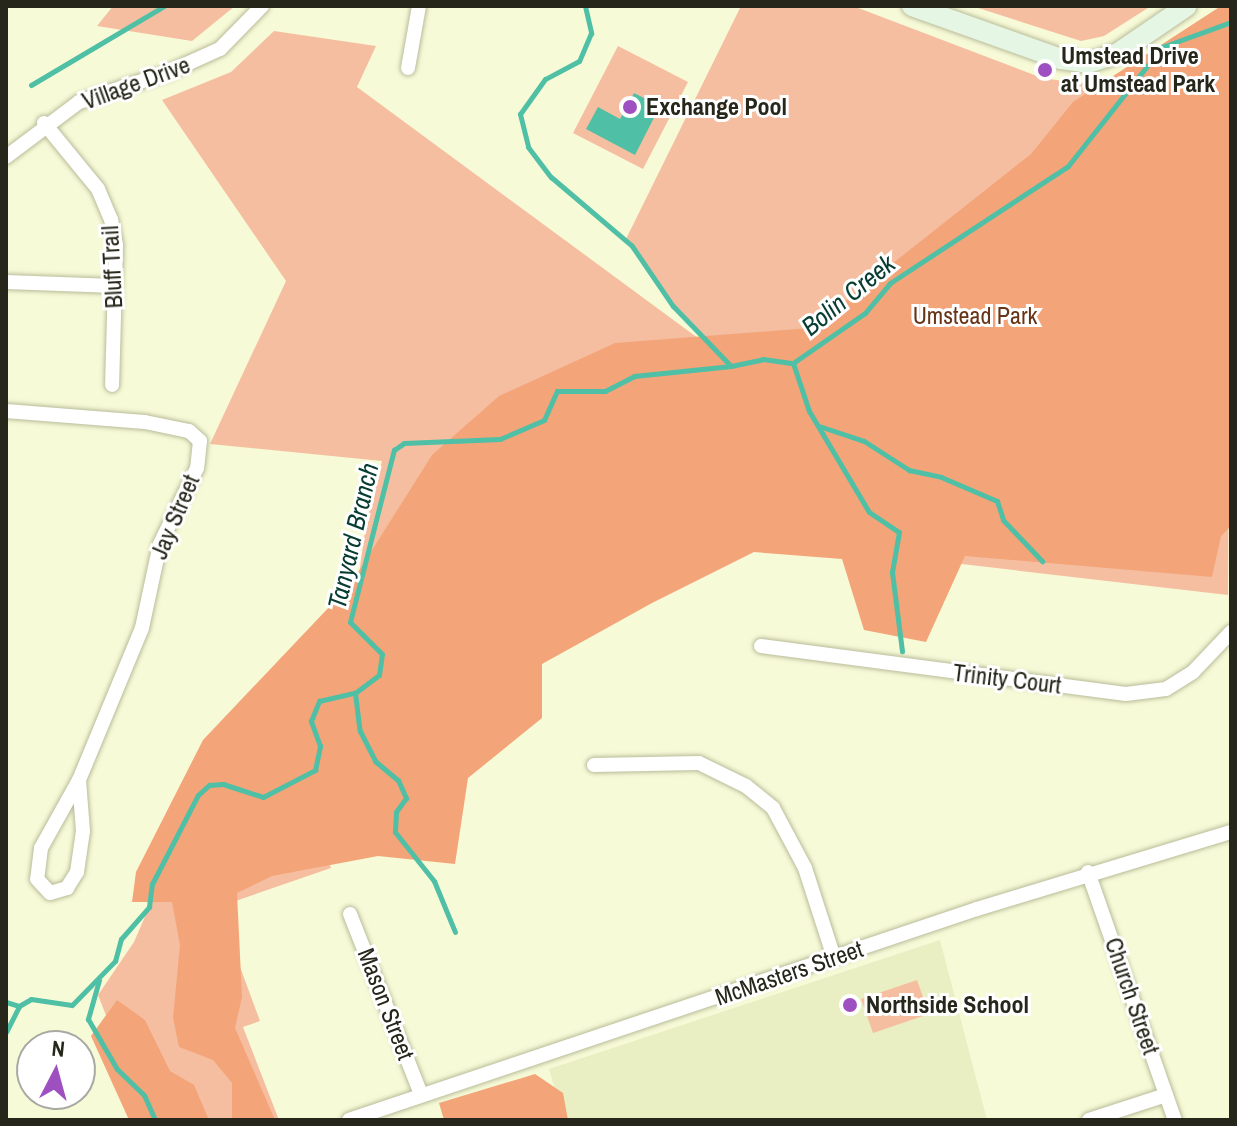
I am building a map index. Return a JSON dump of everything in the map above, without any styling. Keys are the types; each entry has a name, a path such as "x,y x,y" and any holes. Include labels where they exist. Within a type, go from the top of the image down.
{"street":[{"name":"Village Drive","path":"6,157 44,123 79,102 198,61 240,33 262,6"},
{"path":"408,68 419,6"},
{"path":"912,6 1061,59 1088,63 1118,53 1187,6"},
{"name":"Bluff Trail","path":"44,123 105,203 114,231 112,385"},
{"path":"6,282 115,286"},
{"name":"Jay Street","path":"6,411 158,424 189,431 200,441 197,468 160,544 142,628 79,780 38,858 38,885 50,893 67,888 77,872 83,831 79,780"},
{"name":"Trinity Court","path":"761,646 1126,694 1166,689 1193,672 1231,632"},
{"path":"594,765 699,763 746,786 773,808 805,868 834,958"},
{"name":"McMasters Street","path":"349,1120 1088,872 1231,832"},
{"name":"Church Street","path":"1088,872 1175,1120"},
{"name":"Mason Street","path":"350,914 421,1094"},
{"path":"1089,1120 1166,1095"}],"shaded area":[{"name":"Northside School","path":"940,940 987,1120 564,1120 549,1069"}],"green space":[{"path":"113,6 235,6 192,41 97,26"},
{"name":"Umstead Park","path":"741,6 853,6 1042,78 1079,83 1112,79 1231,6 1228,595 410,500 315,824 331,868 218,907 260,1021 243,1027 279,1120 165,1120 117,1043 98,995 134,942 200,789 350,638 366,524 382,461 210,444 286,281 162,100 231,72 274,31 376,46 357,87 725,358 681,314 626,239"},
{"path":"972,6 1151,6 1104,36 1081,41"},
{"path":"1221,6 1231,6 1231,526 1221,536 1212,577 965,556 926,642 864,630 842,559 754,552 652,603 542,664 542,718 468,778 455,864 378,856 272,876 237,893 242,997 235,1028 275,1120 232,1120 232,1083 213,1060 179,1047 173,1018 180,945 172,902 132,902 136,872 203,740 350,585 432,455 499,396 615,343 811,328 1031,154 1073,102"},
{"name":"Exchange Pool","path":"618,46 688,82 643,169 573,133"},
{"path":"917,980 929,1014 873,1033 861,999"},
{"path":"117,1000 145,1020 170,1071 194,1085 209,1120 129,1120 96,1047 95,1030"},
{"path":"535,1074 563,1093 568,1120 444,1120 439,1103"}],"water":[{"path":"634,93 660,106 635,155 586,129 598,107 620,119"}],"waterway":[{"path":"31,85 164,6"},
{"name":"Bolin Creek","path":"585,6 591,33 579,61 545,79 520,114 528,147 551,177 632,246 673,306 731,366 763,359 793,363 865,313 890,283 1068,166 1162,47 1231,22"},
{"path":"793,363 809,411 869,512 899,532 892,572 902,651"},
{"name":"Tanyard Branch","path":"6,1032 19,1006 31,999 72,1005 115,961 121,939 149,907 152,884 198,795 209,785 223,784 263,797 315,770 320,746 311,721 319,701 355,693 379,675 382,654 350,622 394,450 404,443 500,439 544,420 557,391 605,391 634,376 731,366"},
{"path":"819,426 864,441 909,470 941,477 997,501 1003,520 1042,561"},
{"path":"355,693 360,731 375,761 398,780 406,798 396,812 395,832 434,881 455,932"},
{"name":"Tanyard Branch","path":"99,980 88,1019 117,1069 144,1095 155,1120"},
{"path":"6,1002 19,1006"}],"place":[{"name":"Umstead Drive at Umstead Park","path":"1045,70"},
{"name":"Exchange Pool","path":"630,107"},
{"name":"Northside School","path":"850,1005"}]}
